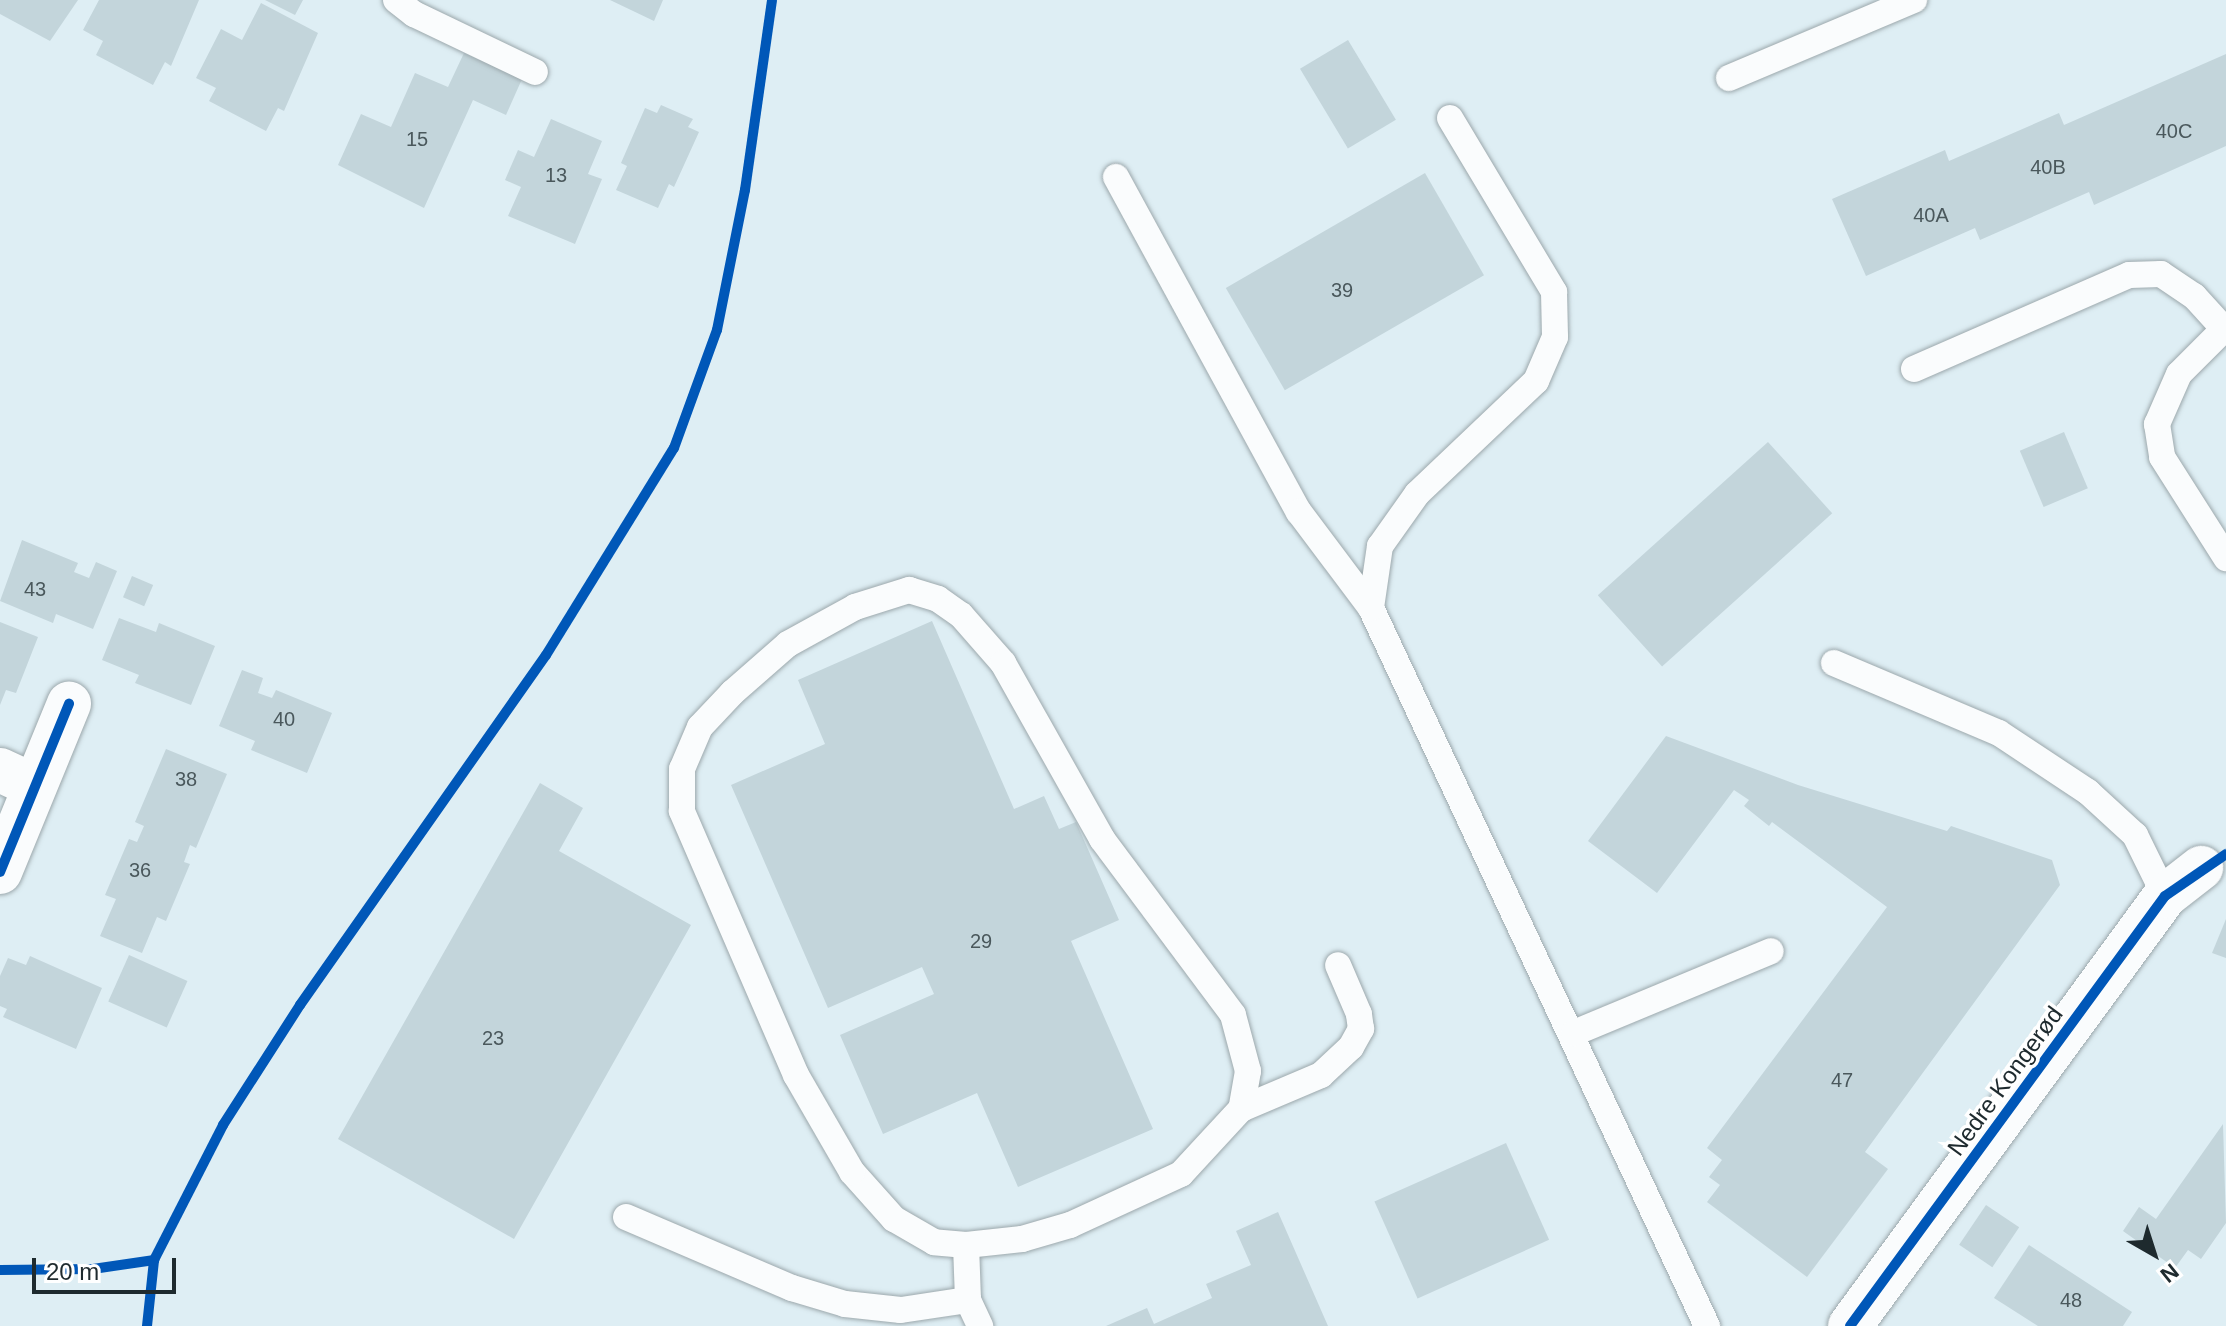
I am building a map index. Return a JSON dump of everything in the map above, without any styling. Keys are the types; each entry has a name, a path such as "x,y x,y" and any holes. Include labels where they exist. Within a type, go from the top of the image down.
{"street":[{"path":"0,872 18,778 69,704"},
{"name":"Nedre Kongerød","path":"1850,1326 2165,896 2214,870"}],"lane":[{"path":"396,0 414,14 535,72"},
{"path":"1729,78 1914,0"},
{"path":"1371,608 1380,546 1417,494 1536,381 1555,337 1554,292 1450,118"},
{"path":"1116,177 1299,512 1371,608 1574,1033 1707,1326"},
{"path":"1914,369 2129,275 2161,274 2194,296 2225,328 2179,374 2157,424 2162,457 2226,558"},
{"path":"1241,1109 1248,1071 1233,1015 1102,839 1003,663 961,615 938,599 909,590 855,607 788,644 700,727 682,769 682,811 796,1075 852,1172 894,1219 934,1242 966,1245 1022,1239 1070,1225 1181,1174 1241,1109 1321,1075 1351,1047 1361,1029 1359,1014 1338,965"},
{"path":"1834,663 1999,733 2088,792 2135,835 2165,896"},
{"path":"1574,1033 1771,951"},
{"path":"626,1217 792,1288 845,1304 901,1310 968,1300"},
{"path":"966,1245 968,1300 980,1326"}],"building":[{"path":"0,0 78,0 50,41 0,14"},
{"path":"99,0 199,0 171,66 165,62 153,85 96,55 103,41 83,30"},
{"path":"265,0 303,0 295,15"},
{"path":"610,0 663,0 654,21"},
{"path":"261,3 318,33 284,111 278,108 266,131 209,101 216,88 196,78 221,29 242,40"},
{"path":"1348,40 1396,120 1348,149 1300,69"},
{"path":"464,53 522,79 506,115 473,100 424,208 338,165 361,114 391,127 415,73 448,87"},
{"path":"2226,54 2226,146 2094,205 2089,192 1980,240 1975,228 1866,276 1832,199 1945,150 1949,161 2059,113 2064,125"},
{"path":"661,105 693,119 688,127 699,132 674,187 669,184 658,208 616,190 627,166 621,163 645,108 657,113"},
{"path":"551,119 602,141 588,174 602,179 575,244 508,216 521,187 505,180 518,150 534,157"},
{"path":"1425,173 1484,275 1285,390 1226,288"},
{"path":"2064,432 2088,488 2044,507 2020,451"},
{"path":"1768,442 1832,513 1662,667 1598,595"},
{"path":"22,540 78,563 74,572 89,578 96,562 117,571 93,629 56,614 53,623 0,601"},
{"path":"132,576 153,585 144,606 123,597"},
{"path":"119,618 156,632 159,623 215,646 191,705 135,683 139,675 102,660"},
{"path":"932,621 1014,809 1044,796 1059,829 1076,822 1119,920 1071,941 1153,1129 1018,1187 977,1093 883,1134 840,1035 934,994 922,967 828,1008 731,785 825,744 798,680"},
{"path":"0,622 38,637 16,693 6,690 0,705"},
{"path":"242,670 263,678 258,693 272,698 276,690 332,713 307,773 251,750 255,741 219,726"},
{"path":"1666,736 1798,785 1947,831 1951,826 2052,860 2060,885 1865,1152 1888,1169 1807,1277 1707,1202 1720,1185 1709,1177 1722,1160 1707,1148 1887,907 1772,822 1769,826 1744,806 1749,800 1734,790 1657,893 1588,841"},
{"path":"166,749 227,774 196,848 190,845 184,862 190,864 166,921 157,917 142,953 100,936 116,899 105,895 129,839 137,842 144,826 135,822"},
{"path":"540,783 583,808 559,851 691,925 514,1239 338,1139"},
{"path":"2226,919 2226,958 2212,953"},
{"path":"129,955 187,981 167,1028 108,1002"},
{"path":"30,956 102,988 76,1049 3,1017 7,1009 0,1006 0,976 8,958 26,965"},
{"path":"2223,1124 2226,1223 2201,1259 2188,1250 2175,1268 2123,1231 2139,1207 2156,1219"},
{"path":"1506,1143 1549,1240 1418,1298 1374,1202"},
{"path":"1986,1205 2019,1227 1992,1267 1959,1245"},
{"path":"1278,1212 1328,1326 1106,1326 1147,1308 1154,1324 1212,1298 1206,1284 1251,1265 1236,1231"},
{"path":"2029,1245 2132,1312 2123,1326 2038,1326 1994,1298"}],"cycle path":[{"path":"147,1326 154,1260 223,1125 300,1005 546,655 674,448 717,330 745,190 772,0"},
{"path":"0,872 69,704"},
{"path":"1850,1326 2165,896 2226,854"},
{"path":"0,1270 93,1269 154,1260"}]}
